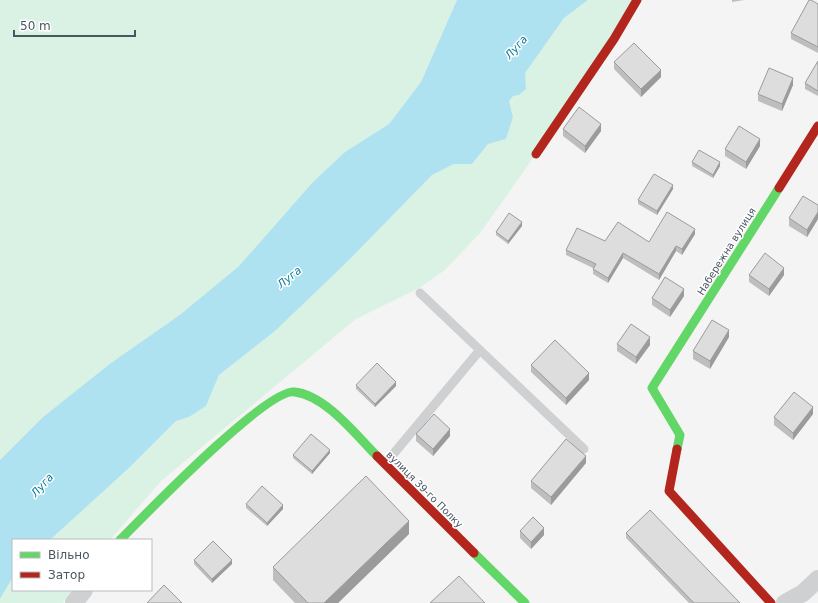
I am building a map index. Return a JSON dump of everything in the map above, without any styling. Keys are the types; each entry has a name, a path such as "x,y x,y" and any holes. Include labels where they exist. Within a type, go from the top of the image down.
{"street":[{"path":"536,154 614,39 637,0"},
{"name":"Набережна вулиця","path":"771,603 669,491 680,435 652,388 818,126"},
{"name":"вулиця 39-го Полку","path":"121,539 192,467 266,404 292,391 307,394 316,399 338,417 525,603"},
{"path":"785,603 803,593 818,579"},
{"path":"74,603 83,591"}],"lane":[{"path":"420,292 584,449"},
{"path":"385,464 480,350"}],"green space":[{"path":"0,0 457,0 421,82 389,124 345,152 313,182 239,266 181,314 111,363 43,417 0,460"},
{"path":"588,0 637,0 536,154 480,233 445,270 419,288 356,319 161,481 111,539 51,539 130,467 176,421 189,417 206,406 219,375 275,331 349,260 432,175 454,164 472,164 488,144 506,139 513,117 509,101 524,73 564,18"},
{"path":"12,579 12,591 72,591 63,603 0,603 0,599"}],"water":[{"name":"Луга","path":"457,0 588,0 564,18 525,73 526,89 519,95 513,96 509,101 513,117 506,139 488,144 472,164 454,164 432,175 349,260 275,331 219,375 206,406 189,417 176,421 130,467 51,539 12,539 12,579 0,599 0,460 43,417 111,363 181,314 239,266 313,182 345,152 389,124 421,82"}],"building":[{"path":"809,0 818,4 818,47 791,33"},
{"path":"634,43 661,70 641,89 614,62"},
{"path":"818,61 818,91 805,83"},
{"path":"769,68 793,78 782,104 758,94"},
{"path":"579,107 601,124 585,146 563,129"},
{"path":"739,126 760,139 746,162 725,149"},
{"path":"699,150 720,162 713,175 692,162"},
{"path":"654,174 673,185 657,211 638,200"},
{"path":"803,196 818,205 818,212 807,230 789,218"},
{"path":"667,212 695,229 682,249 676,246 659,274 623,253 608,278 593,269 596,264 566,250 577,228 605,241 618,222 649,242"},
{"path":"509,213 522,222 508,241 496,232"},
{"path":"765,253 784,268 769,289 749,275"},
{"path":"665,277 684,289 670,310 652,298"},
{"path":"712,320 729,330 710,361 693,351"},
{"path":"631,324 650,337 636,357 617,344"},
{"path":"555,340 589,373 566,398 531,365"},
{"path":"377,363 396,382 375,404 356,385"},
{"path":"794,392 813,407 793,433 774,417"},
{"path":"434,414 450,429 433,449 416,434"},
{"path":"311,434 330,450 312,471 293,455"},
{"path":"566,439 586,456 551,497 531,481"},
{"path":"366,476 409,521 324,603 308,603 273,567"},
{"path":"262,486 283,505 267,523 246,504"},
{"path":"650,510 740,603 694,603 626,533"},
{"path":"533,517 544,528 531,542 520,531"},
{"path":"213,541 232,560 212,579 194,560"},
{"path":"459,576 485,603 430,603"},
{"path":"164,585 182,603 147,603"}],"traffic: fast":[{"path":"677,449 680,435 652,388 779,188"},
{"path":"121,539 206,455 234,430 281,396 295,392 307,395 318,401 329,408 350,427 377,456"},
{"path":"474,553 525,603"}],"traffic: jam":[{"path":"536,154 614,39 637,0"},
{"path":"779,188 818,126"},
{"path":"677,449 669,491 771,603"},
{"path":"377,456 474,553"}]}
